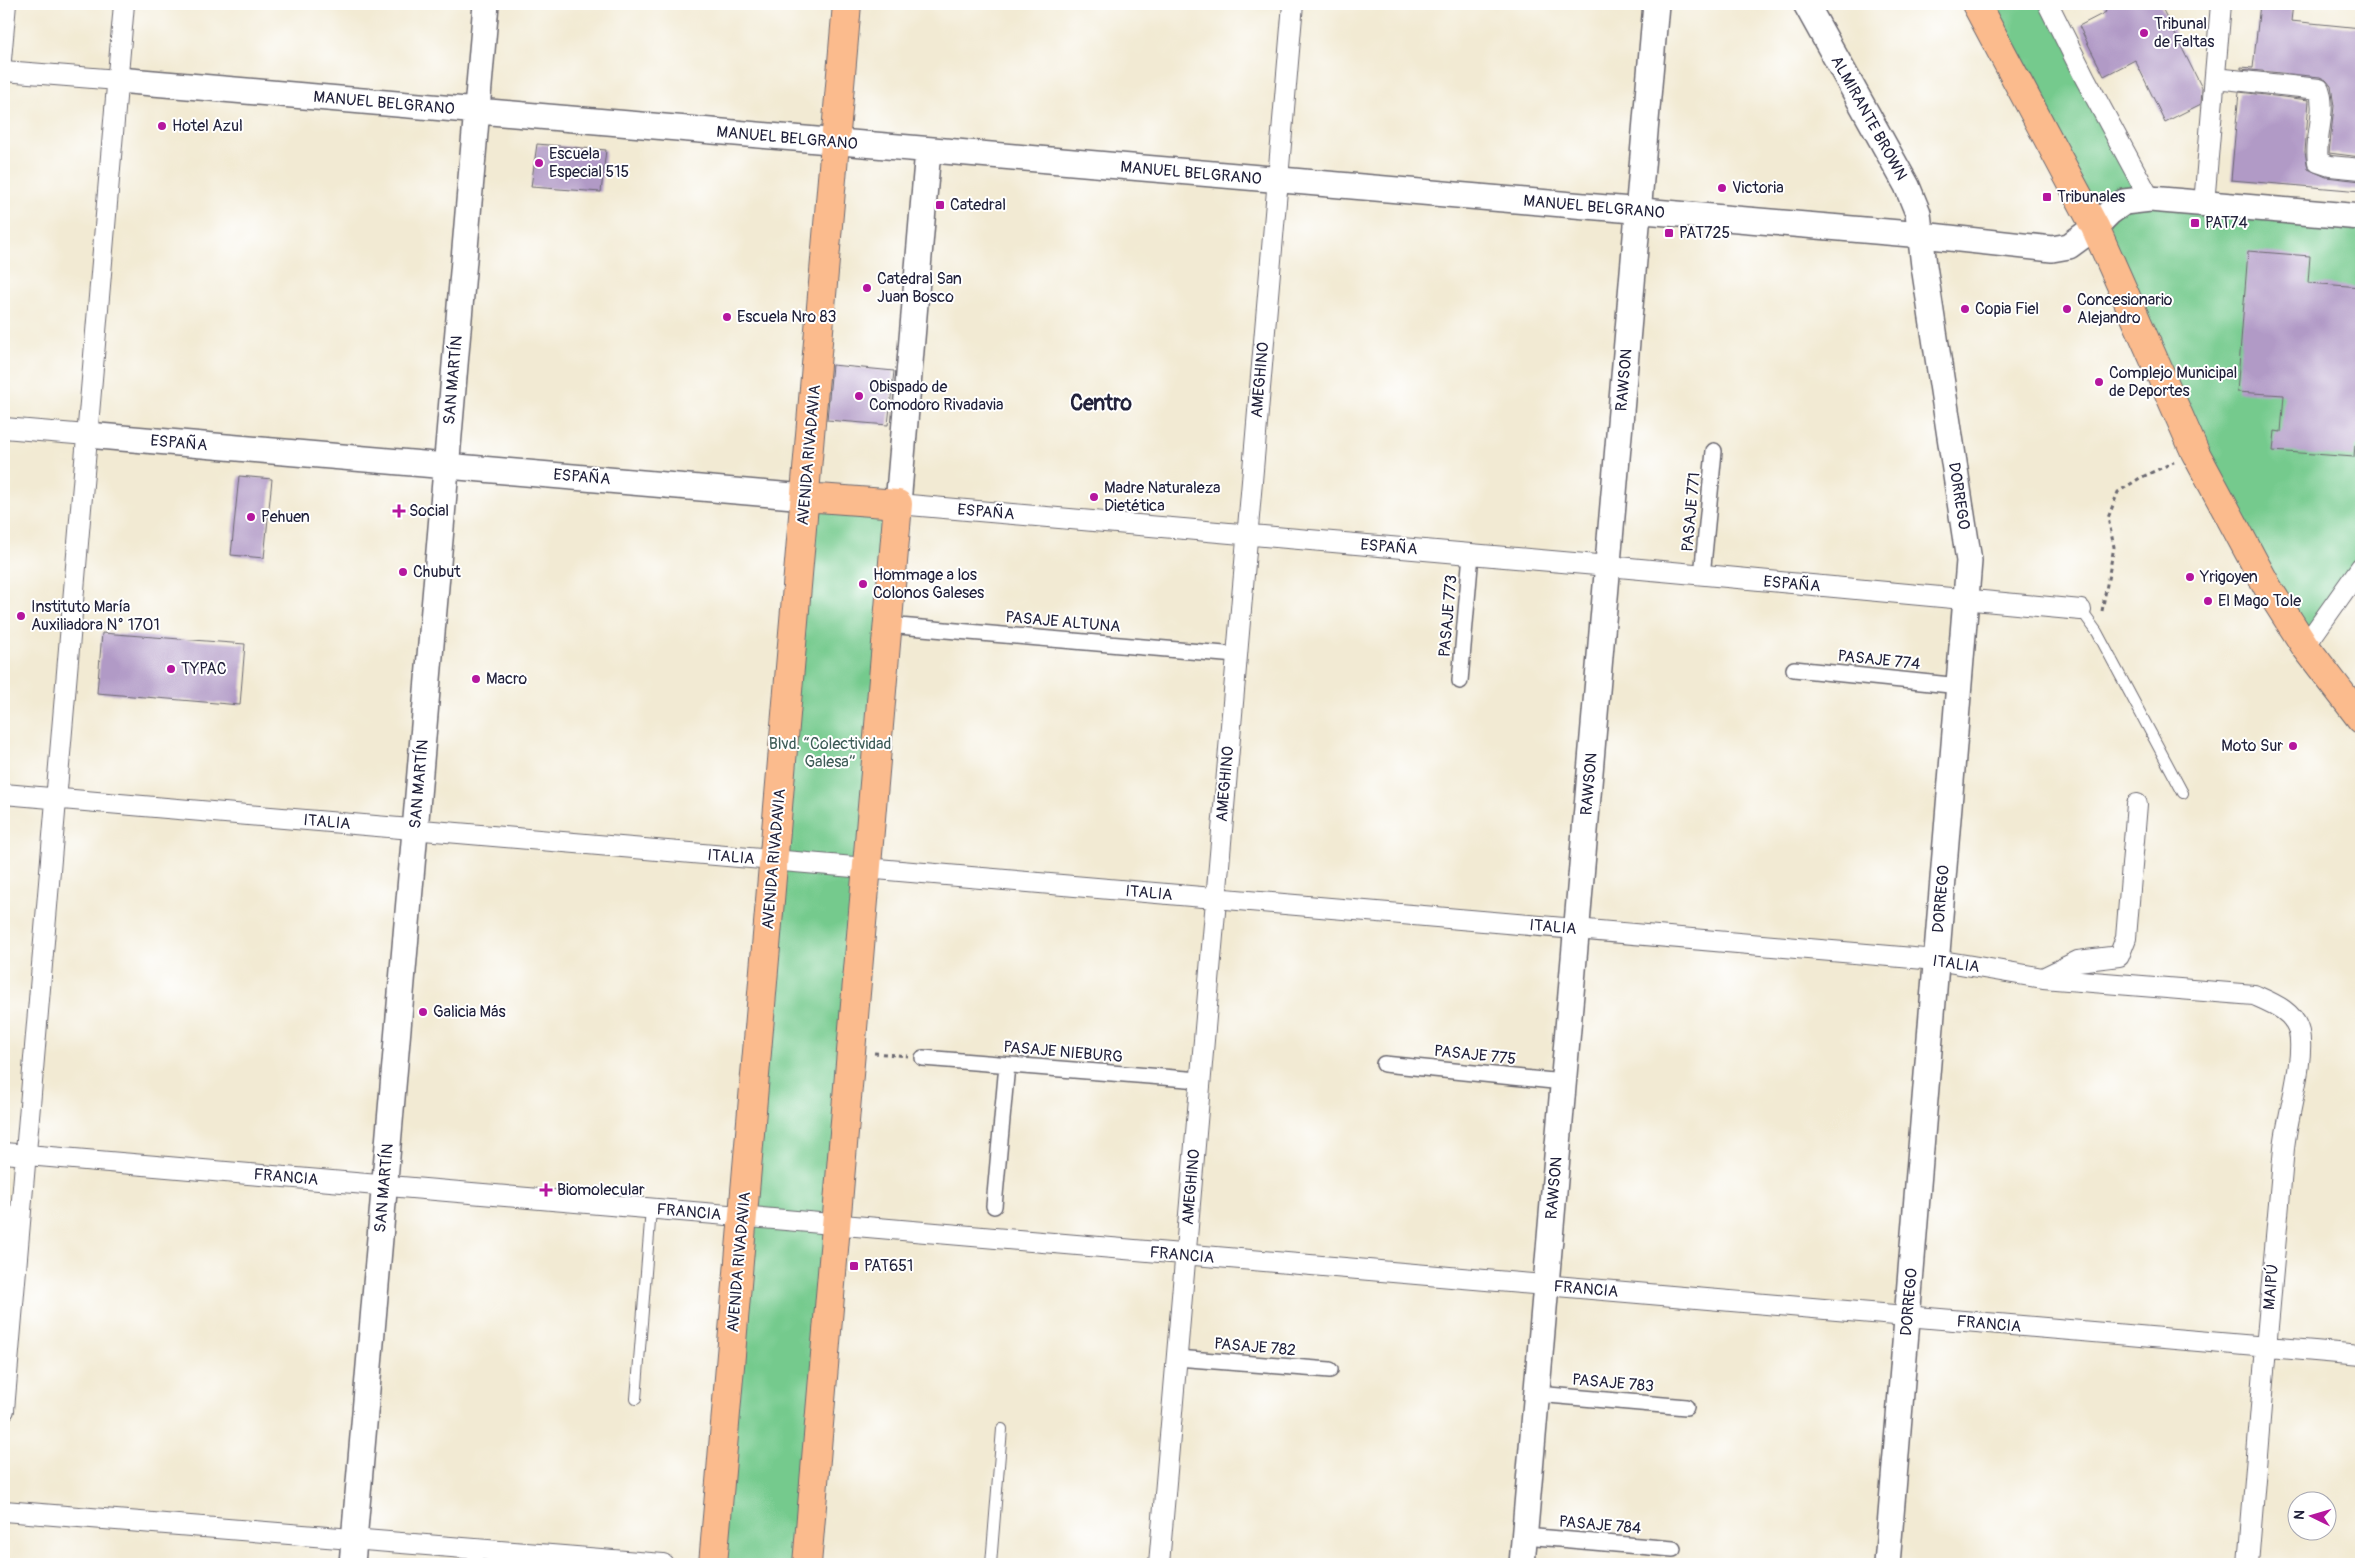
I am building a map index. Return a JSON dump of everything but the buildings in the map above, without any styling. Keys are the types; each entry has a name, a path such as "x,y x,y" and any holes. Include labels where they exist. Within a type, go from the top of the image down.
{"main road":[{"name":"AVENIDA RIVADAVIA","path":"713,1564 847,4"},
{"path":"1976,4 2095,228 2195,452 2268,588 2305,646 2361,720"},
{"name":"ESPAÑA","path":"805,497 898,504"},
{"path":"806,1564 898,504"}],"street":[{"path":"4,1410 124,4"},
{"name":"SAN MARTÍN","path":"352,1564 486,4"},
{"name":"AMEGHINO","path":"1159,1564 1293,4"},
{"name":"RAWSON","path":"1522,1564 1656,4"},
{"name":"ALMIRANTE BROWN","path":"1806,4 1907,186 1918,213 1922,235"},
{"path":"2048,4 2085,78 2150,199"},
{"path":"2204,204 2221,4"},
{"name":"MANUEL BELGRANO","path":"4,71 1922,235 2052,249 2069,246 2095,228 2124,202 2150,199 2361,217"},
{"path":"2215,78 2319,89 2324,102 2316,149 2318,162 2330,166 2361,169"},
{"path":"898,504 928,150"},
{"name":"DORREGO","path":"1887,1564 1969,561 1924,266 1922,235"},
{"name":"ESPAÑA","path":"4,428 805,497"},
{"name":"PASAJE 771","path":"1702,576 1714,452"},
{"name":"ESPAÑA","path":"898,504 1608,566 2081,610"},
{"name":"PASAJE 773","path":"1460,681 1471,554"},
{"path":"2305,646 2361,567"},
{"name":"PASAJE ALTUNA","path":"887,625 1236,655"},
{"name":"PASAJE 774","path":"1794,669 1960,686"},
{"name":"ITALIA","path":"4,794 1936,960 2043,978 2254,996 2271,1002 2289,1014"},
{"path":"2043,978 2078,961 2119,956 2126,938 2138,804"},
{"name":"MAIPÚ","path":"2248,1564 2265,1347 2285,1133 2300,1049 2298,1030 2289,1014"},
{"name":"PASAJE NIEBURG","path":"923,1058 1200,1080"},
{"name":"PASAJE 775","path":"1384,1064 1564,1082"},
{"path":"994,1206 1007,1065"},
{"name":"FRANCIA","path":"4,1153 2361,1355"},
{"name":"PASAJE 782","path":"1177,1358 1330,1370"},
{"name":"PASAJE 783","path":"1537,1394 1686,1407"},
{"path":"4,1511 242,1532 354,1538 663,1564"},
{"name":"PASAJE 784","path":"1525,1536 1672,1549"}],"lane":[{"path":"4,71 11,4"},
{"path":"2081,610 2097,632 2184,793"},
{"path":"636,1399 651,1209"},
{"path":"991,1564 1002,1429"}],"path":[{"path":"2097,632 2109,584 2114,547 2108,518 2118,492 2140,478 2195,452"},
{"path":"873,1053 923,1058"}],"green space":[{"path":"1976,4 2048,4 2150,199 2361,217 2361,567 2305,646"},
{"name":"Blvd. “Colectividad Galesa”","path":"805,497 898,504 807,1564 713,1564"}],"place":[{"name":"Tribunal de Faltas","path":"2144,33"},
{"name":"Hotel Azul","path":"162,126"},
{"name":"Escuela Especial 515","path":"539,163"},
{"name":"Victoria","path":"1722,188"},
{"name":"Tribunales","path":"2047,197"},
{"name":"Catedral","path":"940,205"},
{"name":"PAT74","path":"2195,223"},
{"name":"PAT725","path":"1669,233"},
{"name":"Catedral San Juan Bosco","path":"867,288"},
{"name":"Copia Fiel","path":"1965,309"},
{"name":"Concesionario Alejandro","path":"2067,309"},
{"name":"Escuela Nro 83","path":"727,317"},
{"name":"Complejo Municipal de Deportes","path":"2099,382"},
{"name":"Obispado de Comodoro Rivadavia","path":"859,396"},
{"name":"Madre Naturaleza Dietética","path":"1094,497"},
{"name":"Social","path":"399,511"},
{"name":"Pehuen","path":"251,517"},
{"name":"Chubut","path":"403,572"},
{"name":"Yrigoyen","path":"2190,577"},
{"name":"Hommage a los Colonos Galeses","path":"863,584"},
{"name":"El Mago Tole","path":"2208,601"},
{"name":"Instituto María Auxiliadora N° 1701","path":"21,616"},
{"name":"TYPAC","path":"171,669"},
{"name":"Macro","path":"476,679"},
{"name":"Moto Sur","path":"2293,746"},
{"name":"Galicia Más","path":"423,1012"},
{"name":"Biomolecular","path":"546,1190"},
{"name":"PAT651","path":"854,1266"}],"district":[{"name":"Centro","path":"1101,403"}]}
